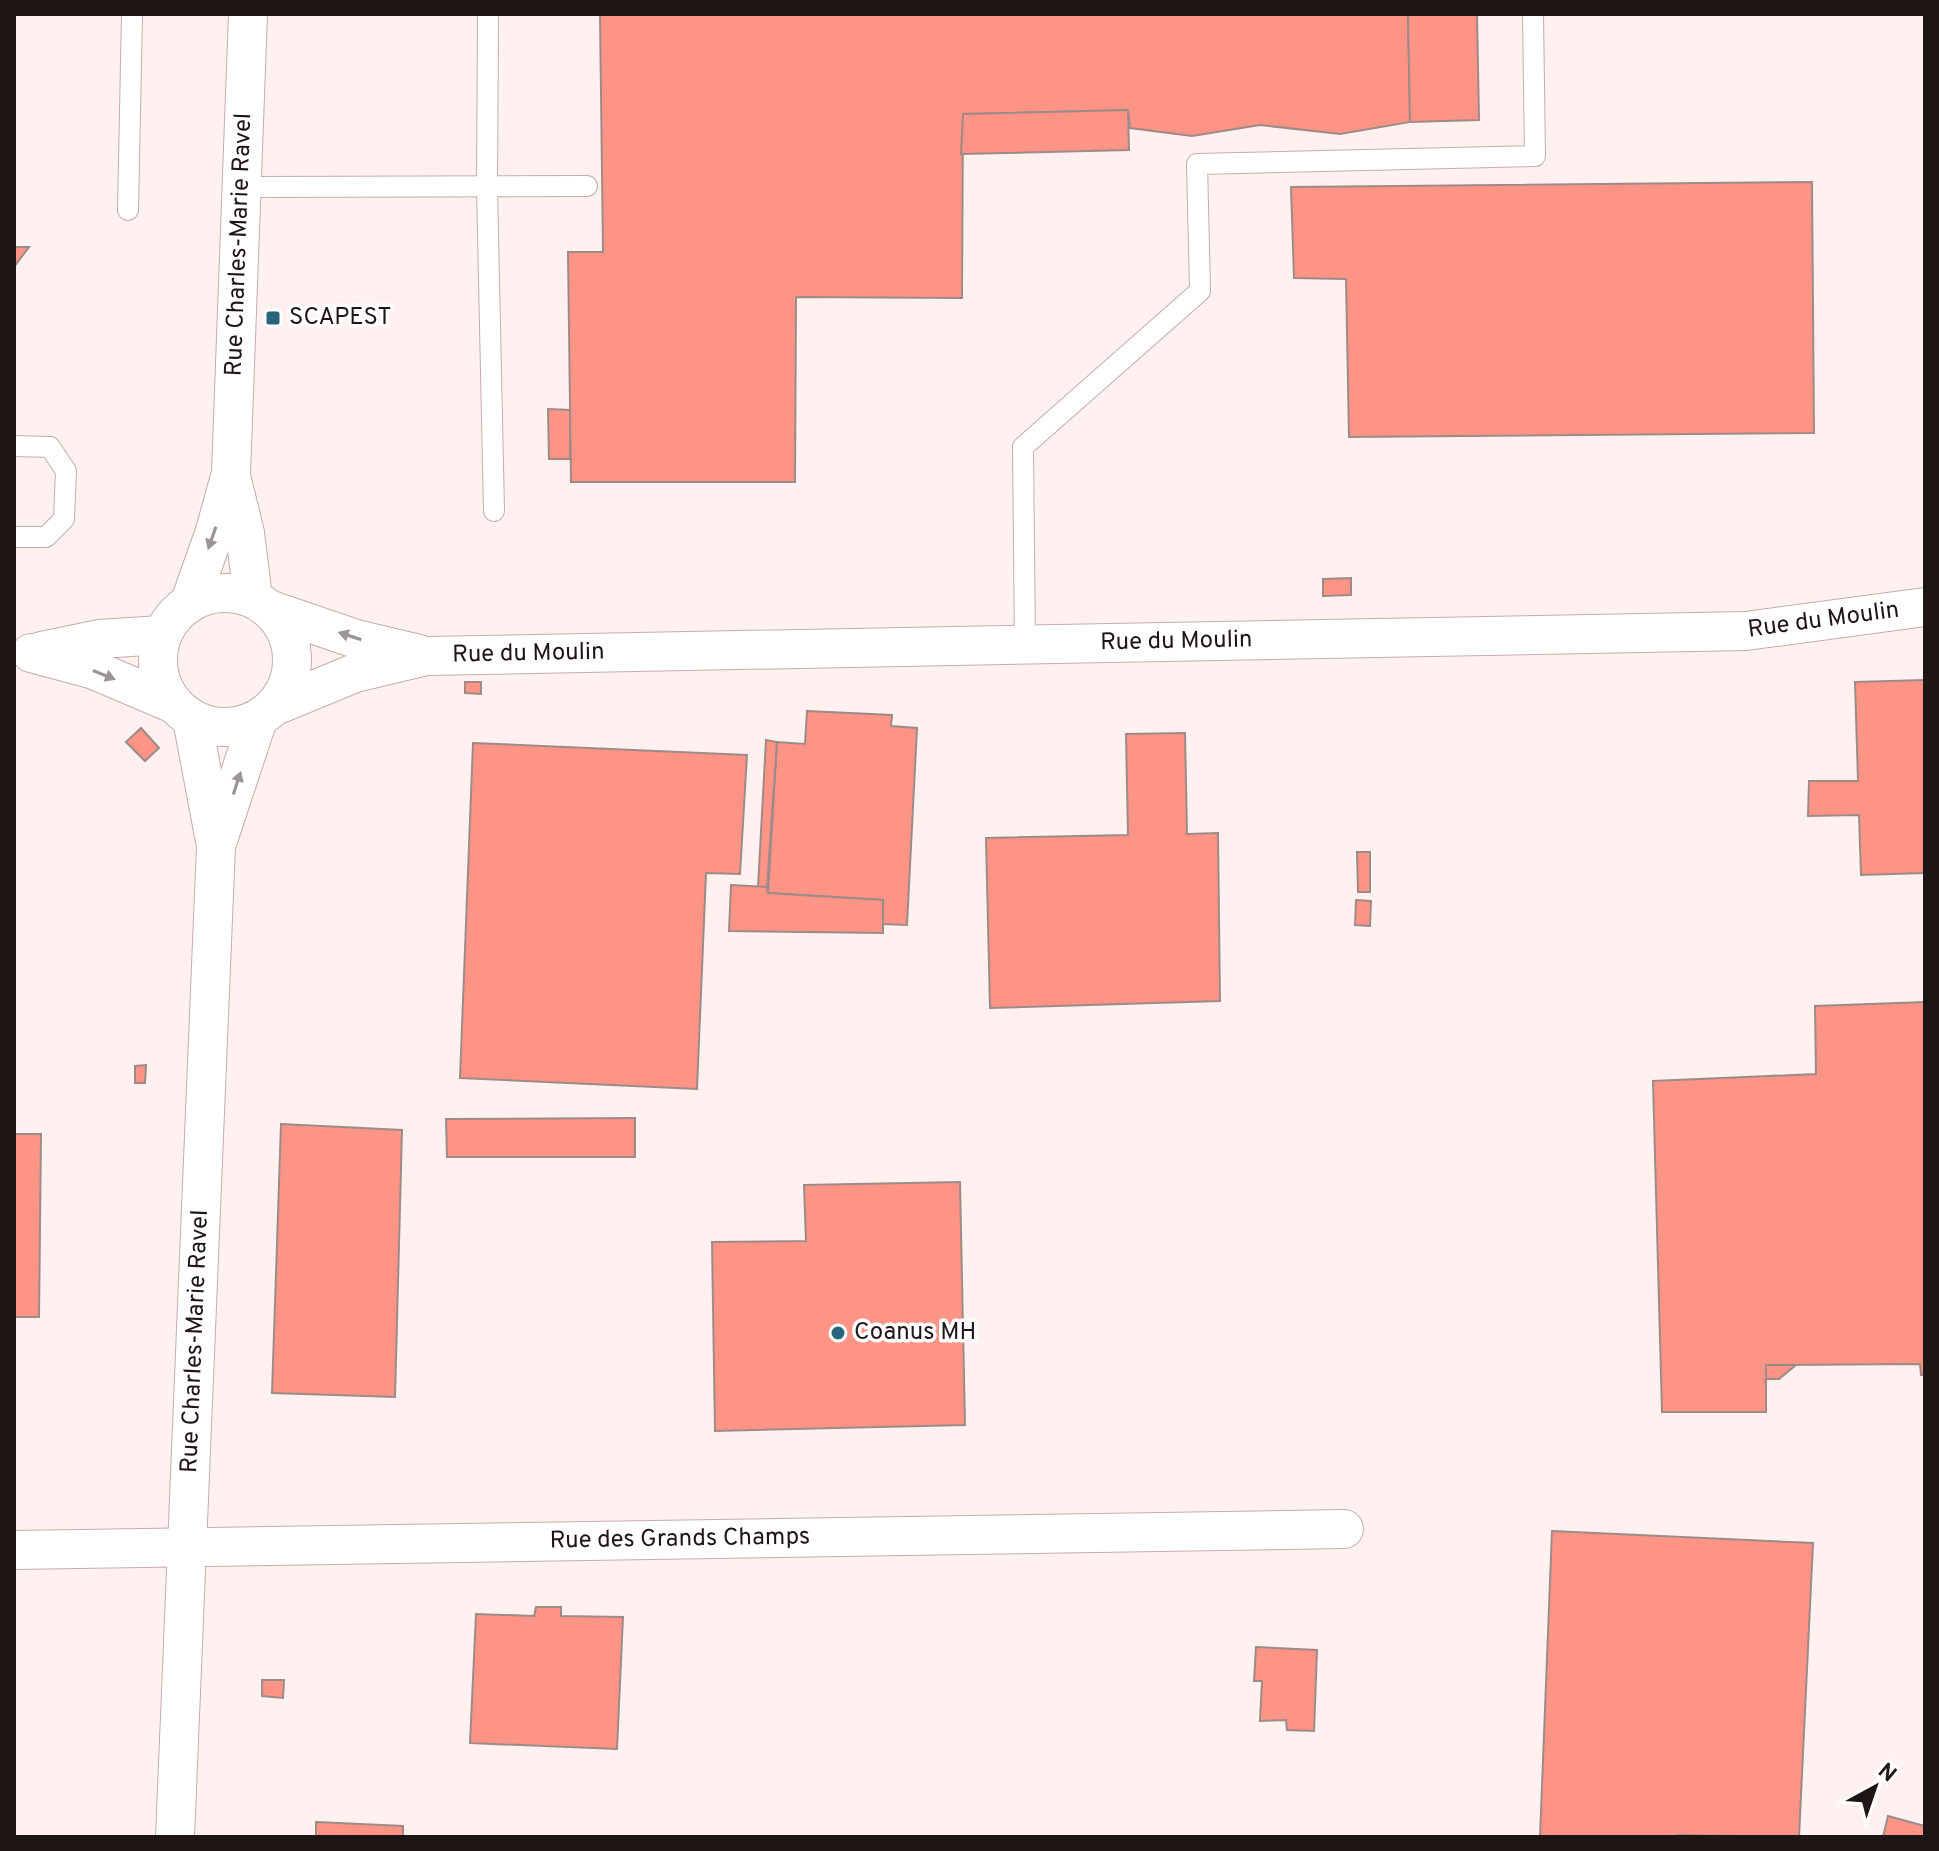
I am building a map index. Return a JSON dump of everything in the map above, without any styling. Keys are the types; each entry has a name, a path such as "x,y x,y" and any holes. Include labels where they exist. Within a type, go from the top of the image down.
{"street":[{"name":"Rue Charles-Marie Ravel","path":"190,602 231,473 248,14"},
{"name":"Rue Charles-Marie Ravel","path":"231,473 262,604"},
{"path":"23,653 94,670 214,727 238,726 266,713 287,689 293,668 292,647 285,626 262,604 233,592 212,593 190,602 171,618 162,635 157,661 162,684 183,712"},
{"name":"Rue du Moulin","path":"262,604 356,639 426,656"},
{"name":"Rue du Moulin","path":"266,713 355,673 426,656 1746,631 1925,607"},
{"path":"23,653 99,639 162,635"},
{"name":"Rue Charles-Marie Ravel","path":"175,1837 216,846 183,712"},
{"name":"Rue Charles-Marie Ravel","path":"216,846 266,713"},
{"name":"Rue des Grands Champs","path":"14,1550 1344,1529"}],"lane":[{"path":"128,210 132,14"},
{"path":"488,14 487,187 494,511"},
{"path":"1025,644 1023,447 1200,291 1197,164 1535,156 1533,14"},
{"path":"242,187 587,186"},
{"path":"14,446 50,447 66,471 64,519 46,537 14,537"}],"building":[{"path":"600,14 1408,14 1410,122 1340,134 1260,125 1192,136 1130,128 1128,110 963,114 962,298 796,297 795,482 571,482 568,252 603,252"},
{"path":"1408,14 1477,14 1479,120 1410,122"},
{"path":"1128,110 1129,150 961,154 963,114"},
{"path":"1812,182 1814,433 1349,437 1346,279 1294,278 1291,187"},
{"path":"14,247 29,247 14,267"},
{"path":"548,409 570,410 570,459 549,459"},
{"path":"1351,578 1351,595 1323,596 1323,579"},
{"path":"1925,680 1925,873 1861,875 1859,815 1808,816 1809,781 1858,781 1855,682"},
{"path":"465,682 481,682 481,694 465,693"},
{"path":"807,711 892,715 891,726 917,728 907,925 882,924 883,900 768,893 777,742 805,744"},
{"path":"141,728 159,748 145,761 126,742"},
{"path":"1185,733 1187,834 1218,833 1220,1001 990,1008 986,838 1128,835 1126,734"},
{"path":"766,740 777,742 767,887 758,887"},
{"path":"473,743 747,755 740,874 706,873 697,1089 460,1078"},
{"path":"1357,852 1370,852 1370,892 1358,892"},
{"path":"731,885 767,887 768,893 883,900 883,933 729,931"},
{"path":"1356,900 1371,901 1370,926 1355,925"},
{"path":"1925,1002 1925,1375 1921,1375 1920,1364 1766,1365 1766,1412 1662,1412 1653,1081 1816,1074 1815,1006"},
{"path":"146,1065 145,1083 135,1083 135,1066"},
{"path":"635,1118 635,1157 447,1157 446,1119"},
{"path":"281,1124 402,1130 395,1397 272,1393"},
{"path":"14,1134 41,1134 39,1317 14,1317"},
{"name":"Coanus MH","path":"960,1182 965,1425 715,1431 712,1242 806,1241 804,1185"},
{"path":"1766,1365 1796,1365 1779,1379 1766,1379"},
{"path":"1552,1531 1813,1543 1799,1837 1540,1837"},
{"path":"536,1607 561,1607 561,1616 623,1617 617,1749 470,1743 476,1614 534,1616"},
{"path":"1256,1647 1317,1650 1314,1731 1287,1730 1286,1720 1260,1721 1262,1681 1254,1681"},
{"path":"262,1680 284,1680 283,1698 262,1696"},
{"path":"1888,1816 1925,1826 1925,1837 1883,1837"},
{"path":"316,1822 403,1826 403,1837 316,1837"}],"place":[{"name":"SCAPEST","path":"273,318"},
{"name":"Coanus MH","path":"838,1333"}]}
